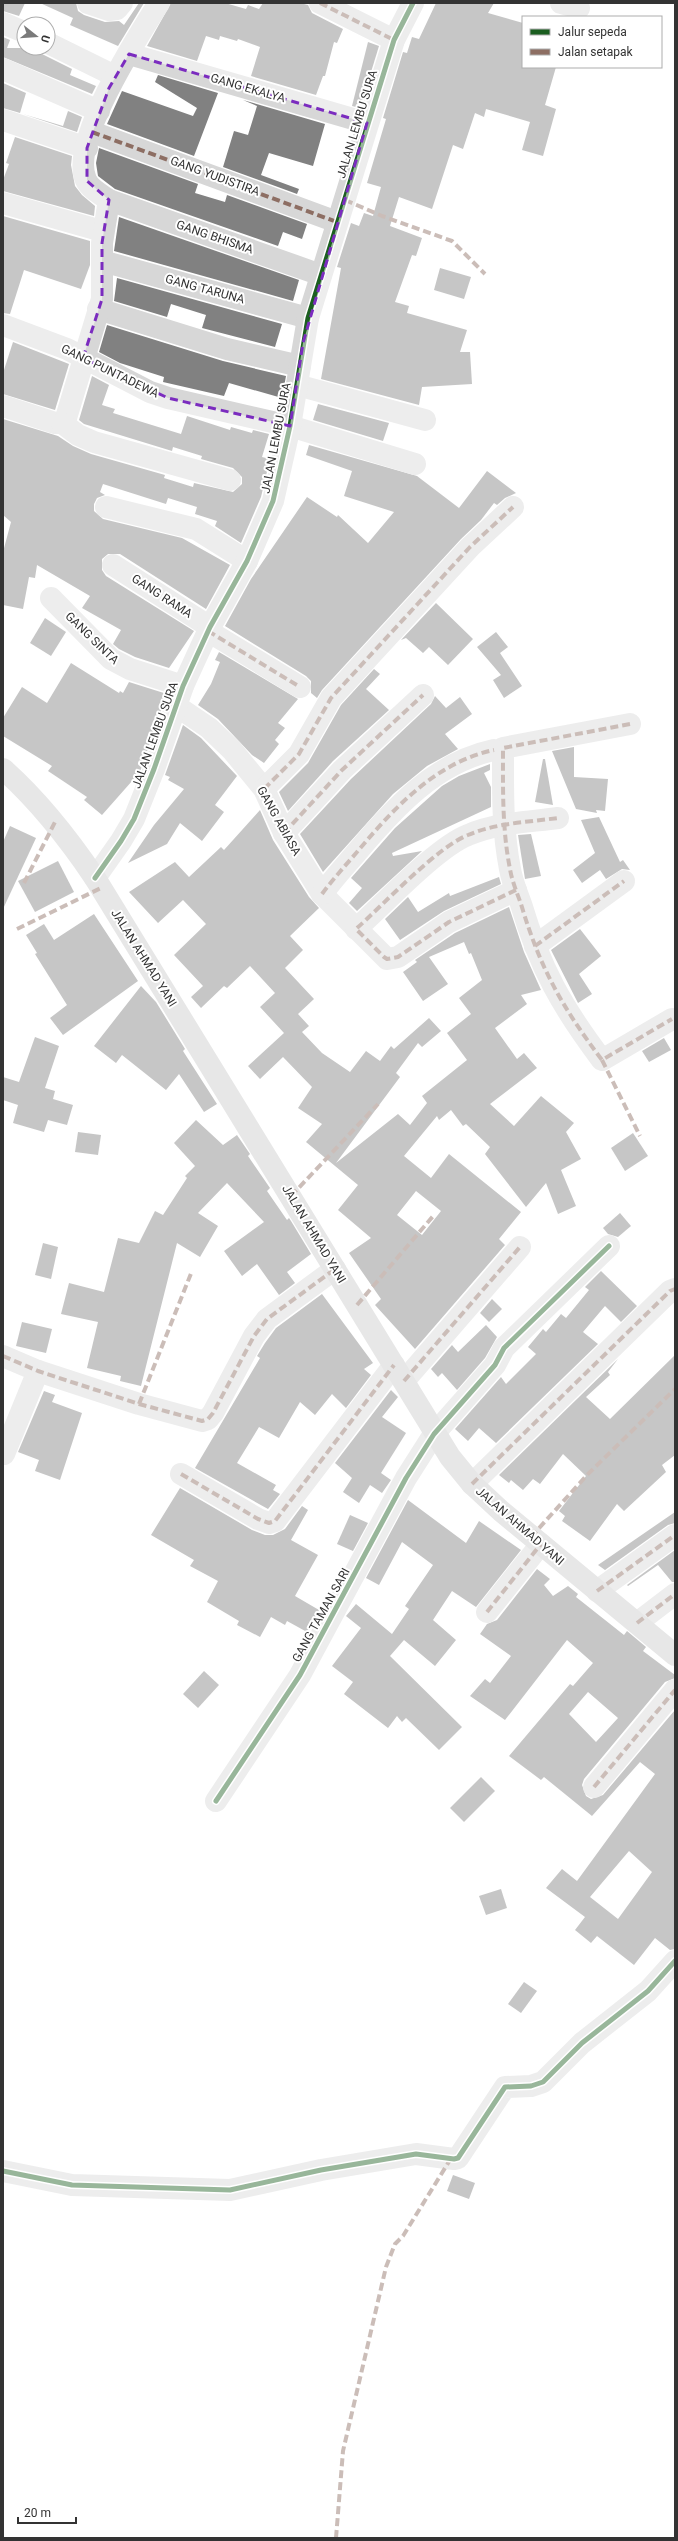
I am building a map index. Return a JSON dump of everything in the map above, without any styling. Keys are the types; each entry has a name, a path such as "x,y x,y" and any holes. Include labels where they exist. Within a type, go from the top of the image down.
{"main road":[{"name":"JALAN AHMAD YANI","path":"3,769 28,792 55,822 95,878 399,1373 434,1434 472,1484 541,1544 675,1655"}],"street":[{"path":"88,3 109,10 117,9 122,3"},
{"path":"62,423 66,418 104,290 102,261 103,231 109,200 87,181 84,169 89,140 99,111 115,76 159,3"},
{"path":"320,3 394,40"},
{"name":"JALAN LEMBU SURA","path":"95,878 121,841 134,819 154,770 179,696 209,629 246,561 273,501 290,426 308,318 367,123 394,40 414,3"},
{"path":"3,23 16,29"},
{"path":"56,47 115,76"},
{"name":"GANG EKALYA","path":"129,54 367,123"},
{"path":"3,69 99,111"},
{"name":"GANG YUDISTIRA","path":"3,120 89,140 338,222"},
{"name":"GANG BHISMA","path":"109,200 321,275"},
{"path":"3,203 102,231"},
{"name":"GANG TARUNA","path":"102,261 308,318"},
{"path":"98,309 233,350 298,375 425,420"},
{"name":"GANG PUNTADEWA","path":"3,325 67,349 150,392 168,398 290,426 415,464"},
{"path":"3,406 48,421 62,423 78,436 94,442 230,480"},
{"path":"106,507 196,529 246,561"},
{"path":"264,789 299,754 331,698 470,547 513,507"},
{"name":"GANG RAMA","path":"113,565 300,687"},
{"name":"GANG SINTA","path":"51,598 111,659 179,696"},
{"path":"284,833 342,770 423,695"},
{"name":"GANG ABIASA","path":"179,696 224,741 264,789 284,833 322,894 384,957 392,959 398,958 449,922 516,890"},
{"path":"630,724 503,748 504,825 510,871 535,946 558,997 602,1060 672,1019"},
{"path":"322,894 377,828 417,790 455,763 494,750"},
{"path":"356,929 449,847 467,835 504,825 558,818"},
{"path":"535,946 624,881"},
{"name":"GANG TAMAN SARI","path":"216,1801 300,1675 406,1478 434,1434 495,1365 504,1348 610,1246"},
{"path":"182,1474 258,1519 269,1523 274,1521 399,1373 520,1247"},
{"path":"3,1356 38,1371 194,1420 208,1419 254,1336 267,1319 335,1269"},
{"path":"472,1484 659,1301 670,1291 675,1289"},
{"path":"4,1454 38,1371"},
{"path":"597,1591 675,1535"},
{"path":"487,1612 541,1544"},
{"path":"637,1623 675,1594"},
{"path":"594,1787 675,1690"},
{"path":"3,2171 72,2185 230,2190 321,2170 416,2154 454,2159 458,2158 505,2087 531,2086 543,2082 582,2043 648,1991 675,1961"}],"highlighted area":[{"path":"129,54 367,123 303,343 290,426 168,398 83,358 102,299 102,243 109,200 87,181 87,148 109,88"}],"building":[{"path":"3,3 25,3 19,16 3,11"},
{"path":"40,3 76,3 78,11 84,15 105,22 119,21 124,25 139,3 144,3 118,46 70,25 73,18"},
{"path":"171,3 225,3 246,9 248,5 259,9 263,3 300,3 308,5 312,13 343,29 337,43 334,42 325,76 323,76 316,95 251,76 260,47 238,39 237,41 220,36 219,40 206,36 197,61 147,46"},
{"path":"436,3 494,3 488,13 522,23 522,68 556,68 545,105 556,109 543,156 522,150 530,122 486,109 484,117 475,113 463,149 453,145 432,209 399,197 390,226 422,238 416,256 412,255 395,302 409,306 407,313 467,330 460,352 470,352 472,384 422,387 419,405 321,379 341,268 337,267 351,223 359,226 364,213 373,216 381,187 367,183 386,119 383,118 403,52 407,53 412,37 419,39"},
{"path":"3,37 10,40 7,48 16,48 16,56 46,56 72,69 70,75 96,86 92,94 3,57"},
{"path":"368,42 379,46 360,108 352,106"},
{"path":"158,75 218,93 194,156 107,124 122,91 193,116 197,108 155,82"},
{"path":"3,83 26,93 20,113 3,108"},
{"path":"243,100 325,124 313,166 269,153 261,175 299,189 297,194 223,167 234,131 248,135 257,106"},
{"path":"68,111 82,117 77,132 23,114 63,126"},
{"path":"15,137 72,156 71,165 75,186 82,195 95,206 94,216 3,191 3,180 9,164 6,163"},
{"path":"99,148 198,184 195,193 225,202 227,195 307,224 302,239 283,232 278,246 115,189 98,176 96,163"},
{"path":"3,216 90,241 90,265 81,289 24,270 10,314 3,313"},
{"path":"119,217 299,280 293,301 114,251"},
{"path":"440,268 471,277 464,299 434,290"},
{"path":"117,278 282,324 275,347 202,328 206,315 171,304 167,317 114,301"},
{"path":"107,325 223,361 286,376 282,398 229,383 224,396 163,382 164,377 120,363 99,352"},
{"path":"13,342 69,364 55,410 3,394 3,373"},
{"path":"92,376 109,385 102,405 115,409 113,413 181,434 187,416 230,430 231,427 252,433 253,430 269,434 262,457 270,459 261,497 241,543 215,526 217,521 195,514 197,507 168,498 166,504 103,484 100,492 105,495 97,498 94,504 94,511 103,519 182,538 230,565 206,609 120,554 108,554 102,559 102,570 106,576 194,631 169,668 135,657 119,649 113,644 121,630 82,608 90,596 37,565 35,578 29,577 23,609 3,605 3,552 11,522 3,515 3,419 58,436 73,446 91,454 165,475 164,478 193,487 194,483 233,492 242,484 242,477 233,468 201,459 202,456 173,447 172,451 84,424 79,420"},
{"path":"318,404 389,423 383,441 313,420"},
{"path":"309,445 417,476 459,508 487,471 516,493 505,498 497,505 494,503 481,520 461,539 322,690 317,698 311,693 311,681 306,676 225,626 251,579 307,497 337,517 338,515 368,543 394,512 344,496 352,471 306,455"},
{"path":"436,603 473,639 448,665 429,647 423,653 406,638 401,640"},
{"path":"45,618 66,632 51,656 30,643"},
{"path":"496,632 508,647 500,653 522,686 504,698 493,680 501,675 477,647"},
{"path":"219,652 298,699 278,723 285,728 275,740 279,744 264,763 252,755 218,719 198,705 211,684 220,662 215,660"},
{"path":"71,663 119,693 120,691 123,693 129,682 167,694 140,772 102,815 84,800 87,797 48,771 52,766 3,736 3,718 22,687 47,703"},
{"path":"374,669 380,674 366,689 389,710 333,761 288,811 279,792 308,763 341,705"},
{"path":"435,696 446,708 460,697 472,714 445,734 458,749 427,766 393,794 323,872 300,834 351,779 431,704"},
{"path":"183,725 201,738 237,776 215,805 224,812 202,841 180,823 167,844 128,863 154,825 184,789 168,780 170,777 165,775"},
{"path":"574,747 574,777 608,779 605,811 596,810 597,813 576,809 552,751"},
{"path":"543,759 545,759 553,805 535,802"},
{"path":"490,764 490,770 484,773 491,787 491,807 392,853 393,856 422,851 357,911 349,903 362,888 351,878 395,828 442,786 459,776"},
{"path":"260,810 273,840 309,897 319,908 290,936 303,950 285,968 314,999 298,1014 309,1026 302,1032 322,1053 350,1072 366,1051 380,1061 391,1046 394,1049 429,1018 441,1031 422,1047 418,1043 396,1073 400,1077 336,1163 398,1114 410,1125 427,1103 422,1096 467,1060 447,1033 471,1014 459,998 482,980 471,953 469,954 464,942 429,957 448,984 423,1001 403,972 417,962 415,960 455,933 509,907 524,952 541,990 521,995 527,1004 495,1028 517,1059 524,1053 537,1068 490,1104 514,1126 541,1096 574,1123 566,1132 581,1159 561,1170 576,1206 558,1214 546,1183 526,1207 485,1154 490,1147 466,1124 463,1126 451,1110 439,1120 437,1116 404,1156 431,1178 449,1154 521,1212 499,1239 505,1245 415,1349 375,1305 381,1299 349,1253 371,1238 338,1210 358,1185 306,1142 322,1124 298,1108 312,1087 283,1057 260,1079 248,1066 284,1033 260,1007 275,993 250,966 227,988 224,986 201,1008 191,997 203,986 174,955 206,924 183,900 158,923 129,892 175,862 189,877 221,847 224,850","holes":["416,1191 441,1211 422,1235 397,1215"]},
{"path":"599,817 620,862 623,860 630,870 622,869 606,879 600,870 582,883 573,870 595,853 581,820"},
{"path":"10,826 36,838 3,909 3,842"},
{"path":"531,834 541,876 525,879 518,835"},
{"path":"58,861 74,892 35,912 18,881"},
{"path":"499,877 501,884 444,911 400,940 385,919 408,897 418,912 449,893 450,896"},
{"path":"94,914 138,981 63,1035 50,1018 67,1005 35,954 37,953 26,935 44,924 54,940"},
{"path":"580,929 601,956 579,974 592,994 578,1003 551,950"},
{"path":"141,986 156,1002 185,1049 183,1051 217,1104 204,1112 179,1074 166,1090 122,1055 116,1063 94,1046"},
{"path":"35,1037 59,1046 45,1088 55,1091 53,1099 73,1105 67,1125 48,1120 44,1132 13,1123 18,1105 3,1100 3,1077 19,1082"},
{"path":"664,1038 671,1050 649,1062 642,1051"},
{"path":"196,1120 223,1145 237,1135 250,1154 248,1156 270,1188 267,1191 287,1220 289,1218 311,1254 287,1272 295,1283 279,1295 257,1264 242,1276 224,1251 264,1222 227,1183 198,1213 218,1226 200,1257 177,1243 141,1386 120,1381 121,1376 87,1368 98,1322 61,1314 69,1283 104,1292 118,1238 139,1243 155,1211 163,1215 187,1178 185,1176 195,1166 174,1143"},
{"path":"78,1132 101,1135 98,1155 75,1152"},
{"path":"633,1133 648,1156 625,1171 611,1148"},
{"path":"620,1213 631,1226 618,1237 608,1234 603,1228"},
{"path":"43,1243 58,1247 51,1279 35,1275"},
{"path":"601,1271 637,1306 621,1322 605,1306 583,1332 598,1344 496,1443 479,1428 468,1441 455,1429 501,1377 506,1384 536,1354 528,1347 543,1329 546,1332 561,1314 566,1318 589,1290 585,1287"},
{"path":"322,1294 373,1363 364,1369 371,1375 346,1408 332,1394 315,1415 300,1402 279,1438 259,1427 237,1463 276,1485 273,1490 280,1494 268,1509 195,1468 260,1358 257,1356 265,1343 276,1328"},
{"path":"492,1299 502,1309 489,1322 480,1313"},
{"path":"22,1322 52,1329 46,1353 16,1346"},
{"path":"486,1325 497,1337 485,1358 457,1390 442,1373 438,1377 431,1369 452,1345 458,1352"},
{"path":"675,1355 675,1455 662,1465 666,1472 624,1511 617,1504 590,1541 562,1521 565,1516 559,1511 586,1476 563,1454 540,1484 533,1479 523,1490 511,1480 509,1483 499,1475 618,1359 608,1372 610,1375 586,1397 610,1419"},
{"path":"391,1390 398,1397 382,1417 406,1433 381,1473 391,1480 382,1493 370,1485 359,1503 343,1492 352,1478 335,1463"},
{"path":"44,1391 55,1395 52,1402 82,1413 60,1480 35,1471 39,1460 18,1452"},
{"path":"180,1488 252,1530 265,1535 273,1535 285,1529 302,1506 308,1510 291,1540 318,1555 295,1596 319,1610 307,1632 287,1621 285,1625 271,1617 260,1637 237,1625 239,1621 207,1602 218,1581 190,1566 194,1560 151,1535"},
{"path":"408,1500 466,1543 479,1521 521,1550 476,1607 452,1591 433,1620 456,1640 435,1666 404,1640 390,1656 462,1727 439,1750 406,1718 402,1722 397,1716 388,1728 344,1694 353,1682 332,1666 361,1628 346,1616 356,1604 392,1634 409,1609 405,1606 433,1565 402,1542 379,1585 366,1578"},
{"path":"675,1512 675,1523 668,1525 605,1570 598,1565"},
{"path":"350,1515 368,1523 353,1551 337,1544"},
{"path":"675,1550 675,1582 672,1582 658,1565 628,1586 627,1585"},
{"path":"537,1569 550,1579 544,1585 553,1596 568,1586 578,1594 576,1597 624,1635 627,1631 646,1647 643,1651 675,1675 675,1678 665,1682 584,1779 582,1785 586,1796 591,1799 603,1795 675,1710 675,1949 670,1950 655,1938 634,1965 597,1936 591,1943 575,1930 585,1917 546,1888 562,1869 577,1881 655,1774 640,1762 592,1816 544,1777 541,1780 509,1756 570,1684 573,1686 593,1663 567,1640 505,1720 470,1696 485,1679 490,1683 511,1656 480,1634 487,1624 497,1620","holes":["588,1692 618,1718 596,1742 569,1714","629,1851 652,1872 618,1919 590,1897"]},
{"path":"204,1671 219,1685 198,1708 183,1694"},
{"path":"481,1777 495,1791 464,1822 450,1808"},
{"path":"501,1889 507,1908 486,1915 479,1896"},
{"path":"524,1982 537,1991 521,2013 508,2004"},
{"path":"453,2175 475,2183 469,2199 447,2191"}],"marked path":[{"path":"320,3 394,40"},
{"path":"92,132 337,222"},
{"path":"345,200 382,216 452,241 485,274"},
{"path":"264,789 299,754 331,698 470,547 513,507"},
{"path":"208,631 300,687"},
{"path":"284,833 342,770 423,695"},
{"path":"630,724 503,748 504,808 507,854 513,882 544,968 575,1022 602,1060 672,1019"},
{"path":"322,894 371,835 418,789 453,765 473,756 494,750"},
{"path":"516,890 449,922 398,957 387,959 356,929 410,878 441,851 455,842 468,835 490,828 558,818"},
{"path":"24,883 55,822"},
{"path":"535,946 624,881"},
{"path":"17,929 101,888"},
{"path":"602,1060 640,1136"},
{"path":"291,1196 378,1104"},
{"path":"357,1305 434,1215"},
{"path":"404,1381 520,1247"},
{"path":"3,1356 38,1371 139,1404 202,1421 208,1419 213,1413 254,1336 267,1319 335,1269"},
{"path":"139,1404 192,1271"},
{"path":"472,1484 670,1291 675,1289"},
{"path":"181,1474 258,1519 269,1523 275,1521 394,1365"},
{"path":"531,1537 588,1474 675,1389"},
{"path":"597,1591 675,1535"},
{"path":"487,1612 541,1544"},
{"path":"637,1623 675,1594"},
{"path":"594,1787 675,1690"},
{"path":"336,2538 343,2451 386,2267 395,2244 403,2236 450,2160"}],"cycle path":[{"path":"95,878 121,841 134,819 154,769 183,686 210,627 247,561 273,501 290,426 308,318 394,40 413,3"},
{"path":"216,1801 300,1675 406,1478 434,1434 495,1365 504,1348 609,1246"},
{"path":"3,2171 72,2185 230,2190 321,2170 416,2154 454,2159 458,2158 505,2087 531,2086 543,2082 582,2043 648,1991 675,1961"}]}
